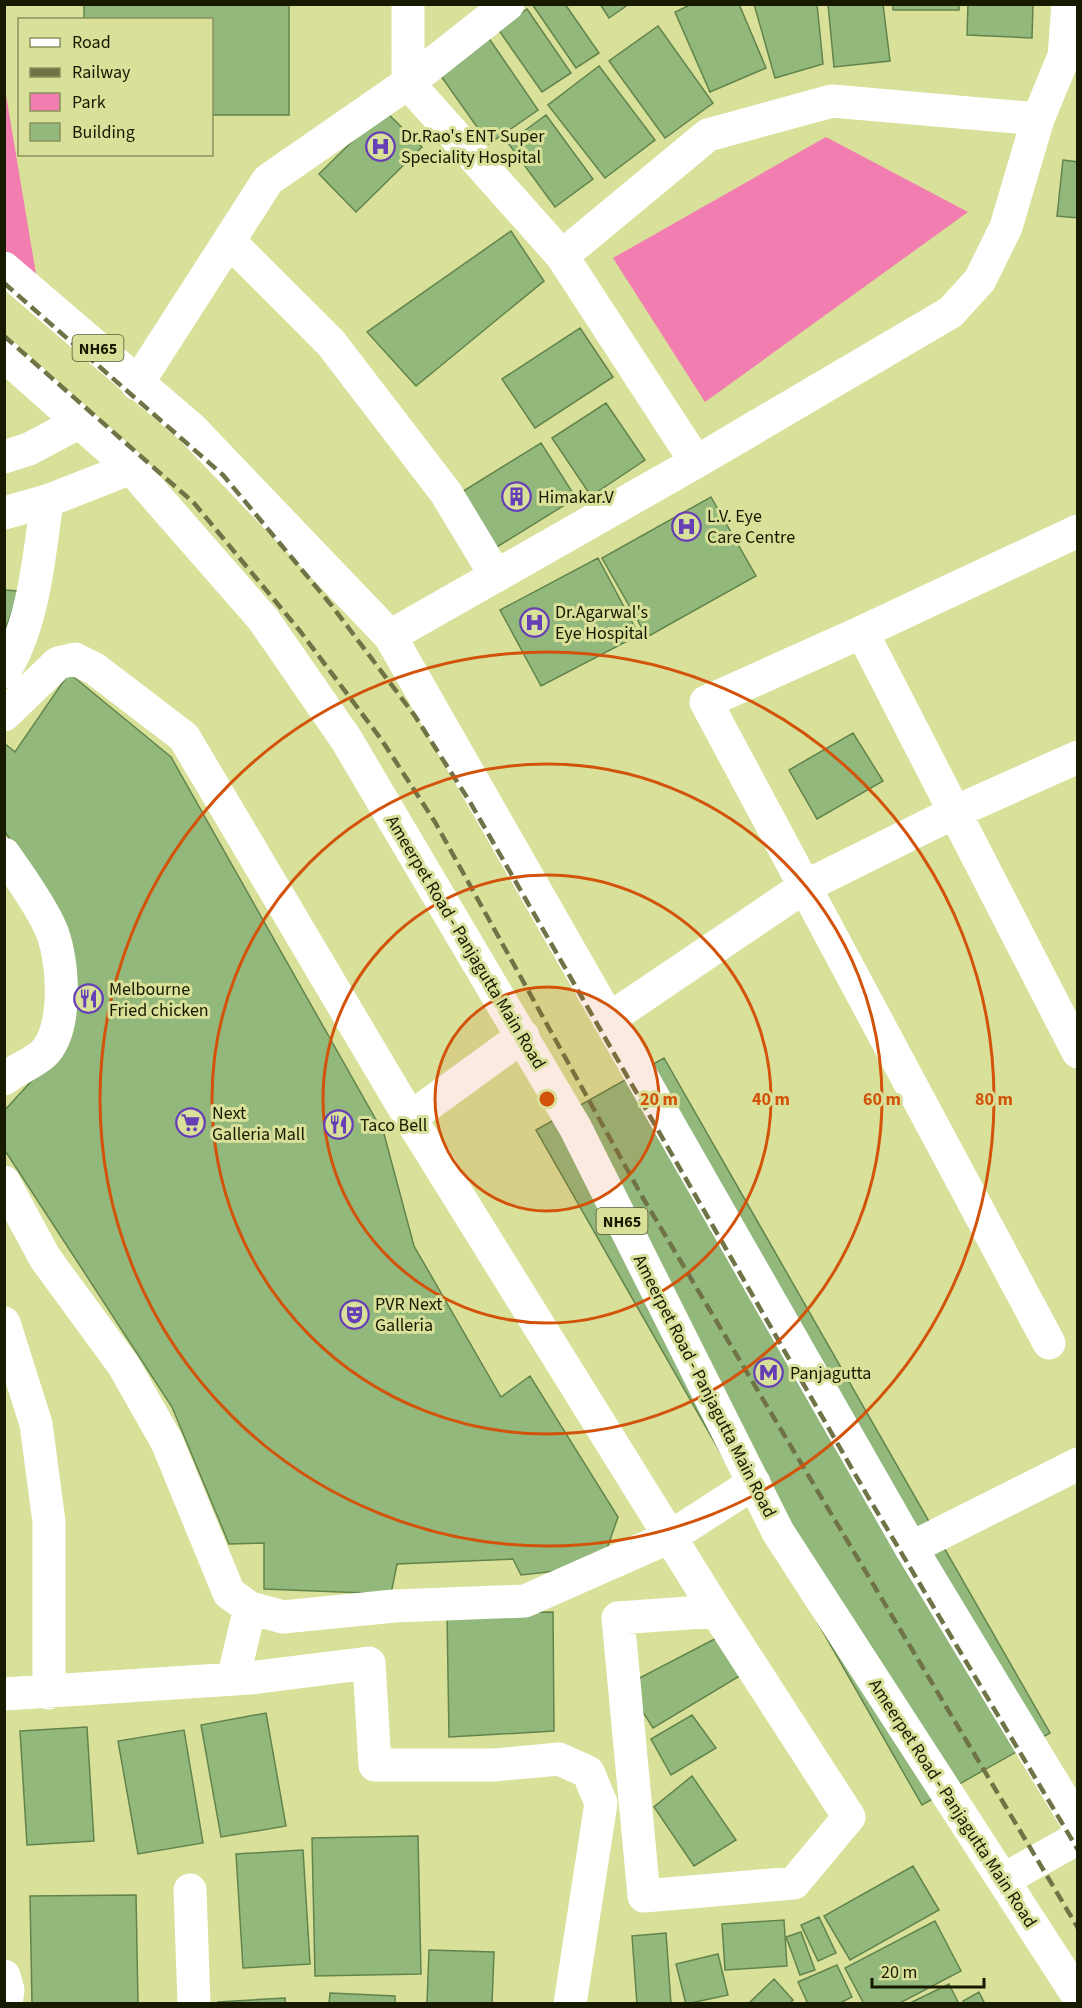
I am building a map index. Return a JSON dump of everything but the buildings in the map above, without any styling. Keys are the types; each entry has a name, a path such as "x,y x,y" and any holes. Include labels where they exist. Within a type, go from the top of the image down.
{"main road":[{"path":"408,4 408,83 562,256 696,462"},
{"path":"137,384 268,180 408,83 508,4"},
{"path":"390,636 696,462 951,312 980,280 1006,227 1038,119 1064,56 1068,4"},
{"path":"562,256 708,135 832,101 1038,119"},
{"path":"230,241 331,343 446,493 496,576"},
{"name":"NH65","path":"4,268 191,428 390,636 911,1548 1077,1824"},
{"name":"Ameerpet Road - Panjagutta Main Road","path":"4,355 131,468 262,619 346,739 523,1036 574,1127 778,1532 1077,1996"},
{"path":"4,457 29,449 80,422"},
{"path":"4,513 47,501 131,468"},
{"path":"4,672 11,661 34,593 47,501"},
{"path":"1049,1343 706,702 1077,531"},
{"path":"862,632 1077,1052"},
{"path":"4,715 58,663 75,659 95,669 184,737 410,1118 716,1611 849,1817 794,1883 644,1896 618,1617 716,1611"},
{"path":"609,1019 804,887 955,812 1077,757"},
{"path":"4,854 51,927 63,986 59,1024 44,1054 4,1079"},
{"path":"410,1118 523,1036"},
{"path":"4,1182 45,1258 124,1366 167,1442 230,1593 250,1608 283,1617 394,1606 525,1601 670,1537 754,1483"},
{"path":"4,1323 36,1424 49,1522 49,1693"},
{"path":"911,1548 1077,1464"},
{"path":"233,1679 250,1608"},
{"path":"4,1694 49,1693 233,1679 369,1663 375,1766 494,1764 559,1759 588,1772 601,1803 570,2004"},
{"path":"1003,1880 1077,1838"},
{"path":"190,1890 194,2004"},
{"path":"4,1976 8,1990 6,2004"}],"green space":[{"path":"5,89 37,280 5,253"},
{"path":"826,137 968,212 705,402 613,258"}],"railway":[{"path":"4,283 223,475 332,606 415,716 470,802 867,1495 1078,1850"},
{"path":"4,336 194,503 300,631 381,739 435,822 643,1198 1078,1928"}],"place":[{"name":"Dr.Rao's ENT Super Speciality Hospital","path":"380,146"},
{"name":"Himakar.V","path":"517,497"},
{"name":"L.V. Eye Care Centre","path":"686,526"},
{"name":"Dr.Agarwal's Eye Hospital","path":"534,622"},
{"name":"Melbourne Fried chicken","path":"88,999"},
{"name":"Next Galleria Mall","path":"191,1123"},
{"name":"Taco Bell","path":"339,1125"},
{"name":"PVR Next Galleria","path":"354,1314"},
{"name":"Panjagutta","path":"769,1373"}]}
